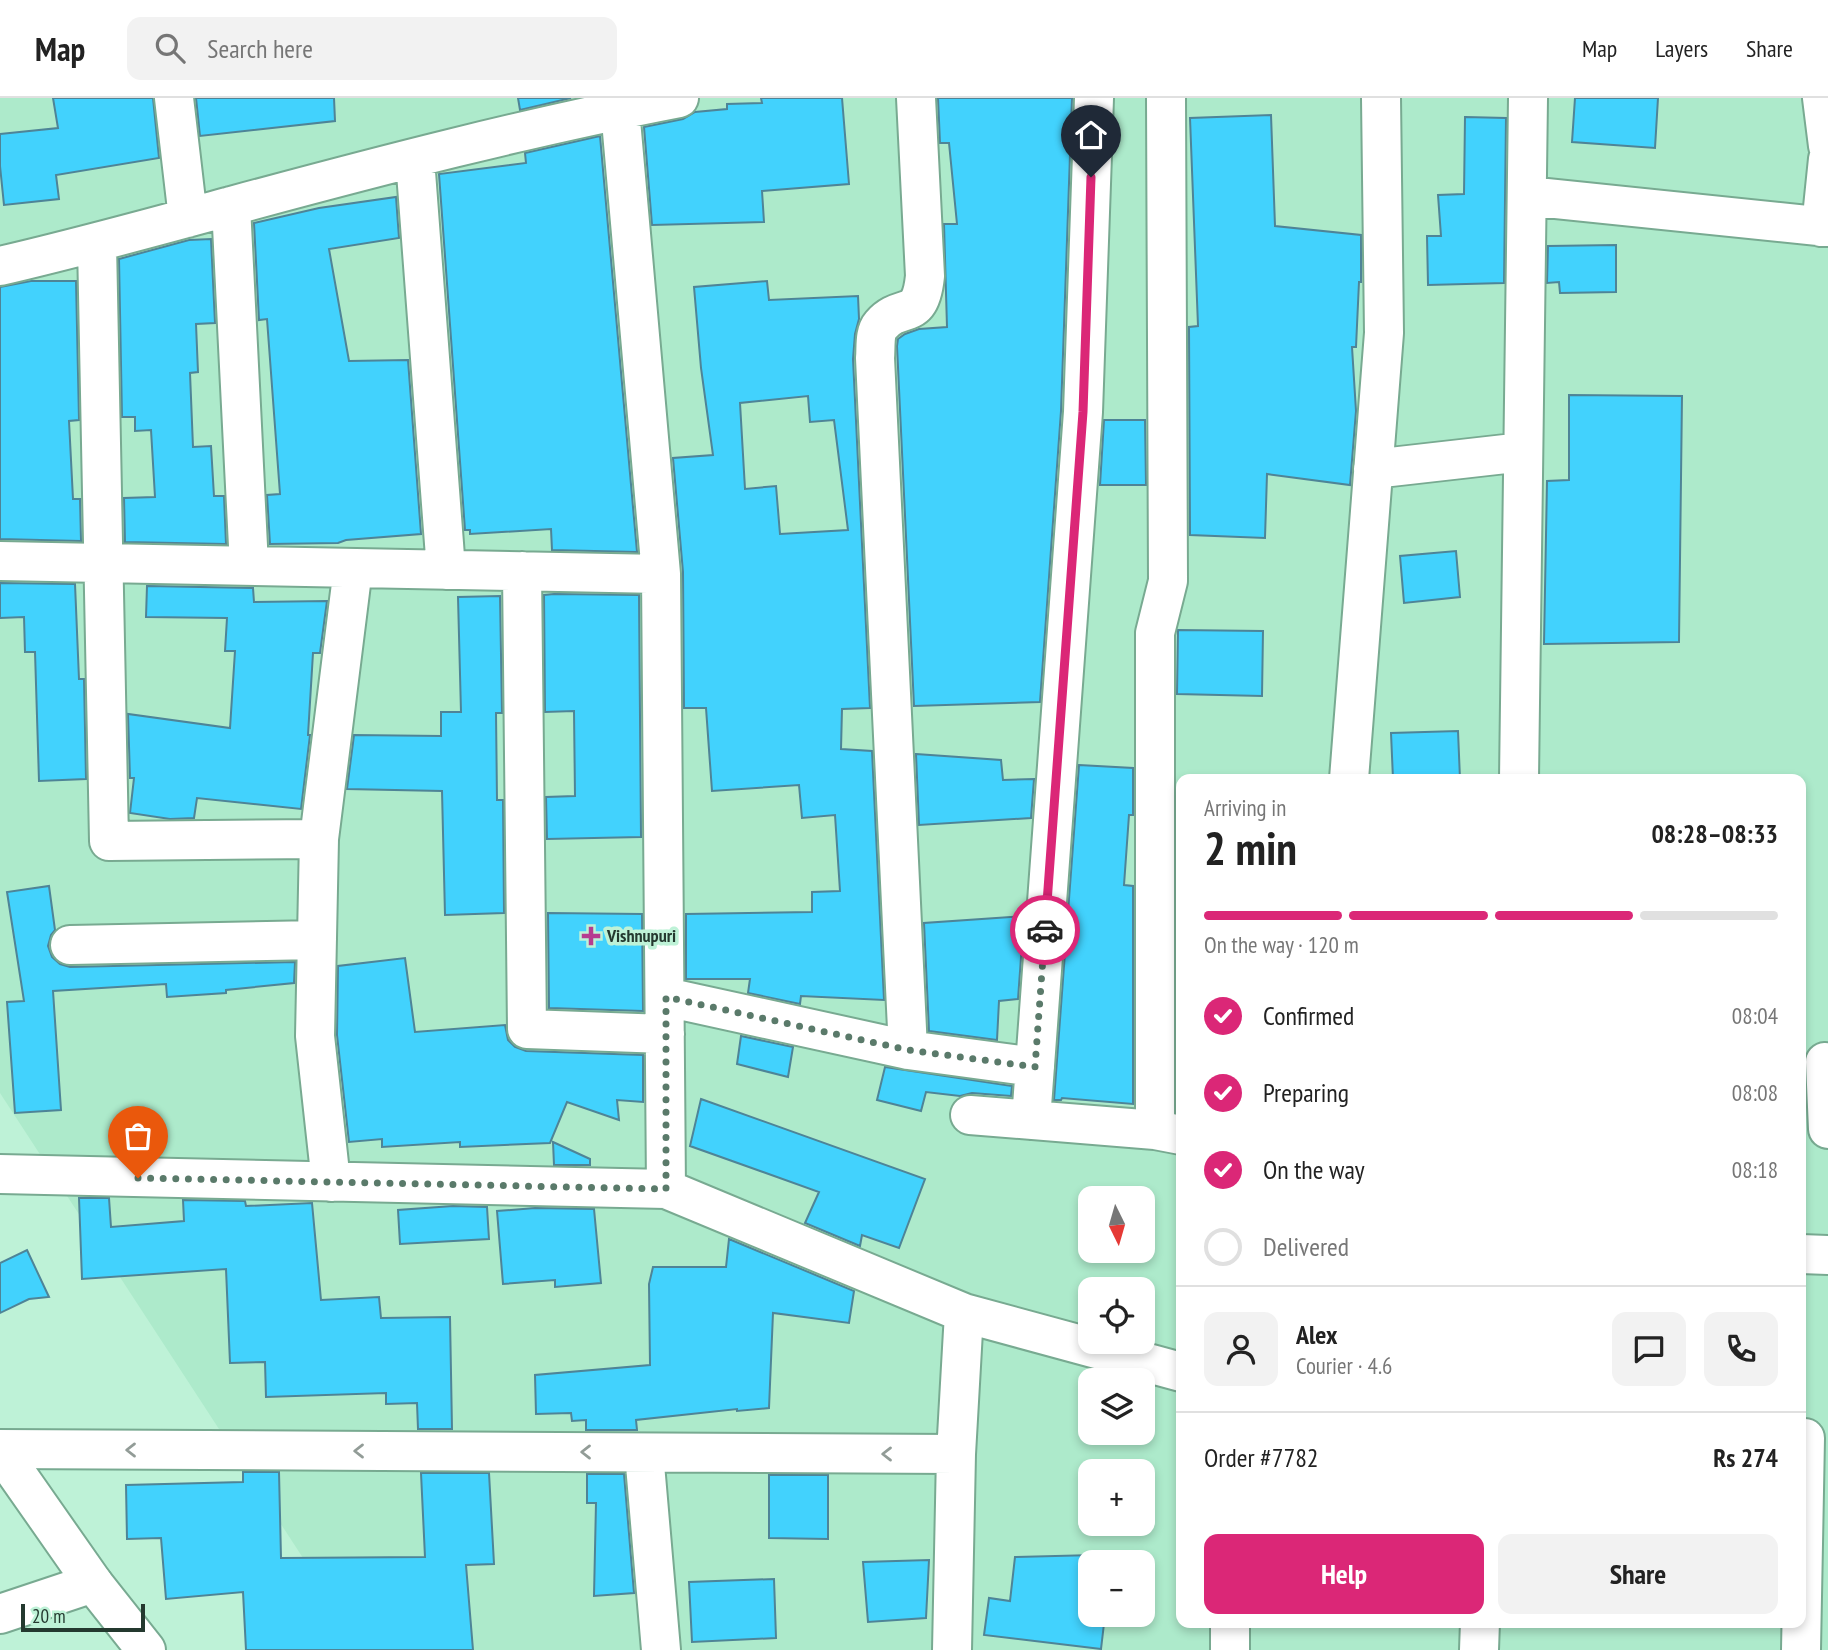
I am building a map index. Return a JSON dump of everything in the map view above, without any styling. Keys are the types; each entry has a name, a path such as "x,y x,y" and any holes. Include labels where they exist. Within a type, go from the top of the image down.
{"street":[{"path":"174,98 188,218"},
{"path":"0,266 97,244 231,206 415,159 553,111 620,109 679,98"},
{"path":"908,1050 876,338 880,326 914,308 923,295 925,276 916,98"},
{"path":"1031,1120 1083,412 1094,98"},
{"path":"970,1115 1168,1132 1155,633 1168,581 1166,98"},
{"path":"1349,774 1384,333 1381,98"},
{"path":"1518,774 1528,98"},
{"path":"1822,98 1828,146"},
{"path":"620,109 661,574 666,1189"},
{"path":"415,159 446,570"},
{"path":"1527,196 1825,227 1828,159"},
{"path":"231,206 249,566"},
{"path":"97,244 109,841 319,839"},
{"path":"1373,469 1523,452"},
{"path":"0,561 661,574"},
{"path":"331,1182 315,1036 319,839 353,568"},
{"path":"522,571 527,1029 665,1016 1035,1067"},
{"path":"69,945 317,940"},
{"path":"1825,1062 1828,1129"},
{"path":"0,1174 666,1189 964,1313 1176,1371"},
{"path":"1806,1254 1828,1255"},
{"path":"952,1650 956,1454 964,1313"},
{"path":"1806,1544 1811,1438"},
{"path":"0,1450 956,1454"},
{"path":"0,1450 93,1583 146,1650"},
{"path":"644,1452 661,1650"},
{"path":"0,1614 93,1583"},
{"path":"1230,1628 1230,1650"},
{"path":"1479,1650 1480,1628"},
{"path":"1801,1650 1802,1628"}],"shaded area":[{"name":"Vishnupuri","path":"0,98 1828,98 1828,1650 363,1650 0,1093"}],"building":[{"path":"53,98 153,98 159,158 56,175 59,199 4,205 0,134 58,128"},
{"path":"196,98 334,98 335,121 200,136"},
{"path":"518,98 571,98 520,110"},
{"path":"761,98 842,98 849,184 762,191 764,222 652,225 644,127 683,119 695,112 727,109 727,104 762,103"},
{"path":"938,98 1072,98 1061,411 1040,702 914,706 897,346 898,339 905,334 919,329 947,327 944,224 957,224 949,143 940,143"},
{"path":"1575,98 1658,98 1655,148 1572,142"},
{"path":"1271,115 1275,226 1361,235 1356,347 1352,347 1356,411 1350,485 1267,474 1265,538 1190,535 1189,327 1198,326 1190,118"},
{"path":"1465,117 1506,118 1504,283 1428,285 1427,236 1441,236 1438,195 1464,194"},
{"path":"600,136 637,552 552,550 551,529 470,534 470,530 465,530 439,174 526,163 525,153"},
{"path":"396,197 399,238 329,249 349,361 408,360 421,534 346,540 338,543 270,544 267,495 280,494 267,319 259,320 254,223 319,208"},
{"path":"211,239 215,323 196,324 198,372 190,373 193,447 211,446 214,496 224,496 226,544 125,542 124,498 155,497 151,430 135,431 135,417 122,417 119,259 189,240"},
{"path":"1616,245 1616,292 1560,293 1559,282 1547,283 1548,246"},
{"path":"31,281 76,281 79,420 69,421 73,499 80,499 81,541 0,539 0,287"},
{"path":"767,281 769,300 858,296 859,319 853,359 870,708 842,709 841,749 872,751 884,1000 801,996 800,1004 748,993 750,979 686,979 686,914 812,912 812,892 840,891 835,815 802,818 799,785 712,791 706,708 684,708 683,572 673,458 713,455 701,368 694,287","holes":["808,396 810,422 834,420 848,530 780,534 776,486 745,489 740,403"]},
{"path":"1569,395 1682,396 1679,642 1544,644 1547,481 1569,480"},
{"path":"1104,420 1145,420 1146,485 1100,485"},
{"path":"1456,551 1460,597 1404,603 1400,556"},
{"path":"0,583 75,584 79,679 84,679 86,779 39,781 35,652 25,652 24,617 0,618"},
{"path":"147,586 253,588 254,602 327,601 320,653 313,653 310,735 301,809 197,798 194,818 170,819 130,813 134,778 130,778 128,714 230,728 235,651 225,651 227,618 146,617"},
{"path":"544,595 639,595 641,837 547,839 546,797 575,796 574,711 545,712"},
{"path":"500,596 502,713 496,713 497,800 503,800 504,913 445,915 442,791 347,789 354,735 441,736 441,712 461,712 458,597"},
{"path":"1178,630 1263,631 1262,696 1177,694"},
{"path":"1458,731 1460,774 1393,774 1391,733"},
{"path":"916,754 1001,760 1003,780 1034,779 1031,818 919,825"},
{"path":"1079,765 1133,768 1133,815 1129,815 1124,885 1133,886 1133,1104 1062,1098 1054,1100"},
{"path":"49,886 55,930 48,946 52,957 60,964 70,967 295,962 294,983 226,990 226,993 167,997 166,984 53,991 61,1110 15,1113 7,1002 24,1001 7,892"},
{"path":"548,913 642,914 643,1011 549,1008"},
{"path":"1024,916 1018,999 999,1001 997,1040 929,1031 924,923"},
{"path":"405,958 415,1032 505,1025 508,1040 515,1047 526,1051 643,1055 643,1102 617,1100 619,1120 567,1102 550,1143 460,1147 460,1142 382,1147 382,1139 349,1142 337,1035 338,966"},
{"path":"741,1036 793,1047 788,1077 737,1064"},
{"path":"885,1067 1012,1086 1011,1096 972,1093 960,1096 926,1092 921,1111 877,1100"},
{"path":"701,1099 925,1179 899,1248 862,1235 860,1246 805,1223 819,1192 690,1146"},
{"path":"553,1142 590,1159 590,1165 554,1165"},
{"path":"79,1198 109,1198 111,1227 184,1221 183,1200 245,1201 246,1206 312,1203 321,1300 379,1297 381,1318 450,1317 452,1429 418,1429 417,1403 386,1404 386,1393 266,1397 265,1362 230,1363 226,1269 82,1279"},
{"path":"453,1206 487,1207 489,1239 400,1244 398,1210"},
{"path":"535,1208 594,1209 601,1283 555,1287 555,1280 503,1284 497,1211"},
{"path":"729,1239 854,1291 849,1323 773,1313 769,1408 636,1420 637,1430 586,1430 586,1420 572,1421 571,1413 536,1414 535,1375 650,1365 649,1284 653,1267 726,1267"},
{"path":"27,1250 49,1297 29,1299 0,1313 0,1263"},
{"path":"243,1472 279,1472 281,1558 425,1557 421,1473 489,1473 494,1564 466,1565 473,1650 246,1650 243,1592 166,1599 161,1538 127,1539 126,1485 243,1482"},
{"path":"587,1474 624,1474 634,1593 594,1596 596,1503 587,1503"},
{"path":"769,1475 828,1475 828,1539 769,1538"},
{"path":"1078,1555 1078,1627 1104,1627 1101,1649 984,1635 989,1598 1010,1601 1015,1557"},
{"path":"929,1560 926,1618 868,1622 863,1562"},
{"path":"774,1579 776,1638 692,1642 689,1582"}],"way so far":[{"path":"138,1178 666,1189 666,997 908,1050 1035,1067 1045,930"}],"place":[{"name":"Vishnupuri","path":"591,936"}],"route":[{"path":"1045,930 1083,412 1091,177"}]}
